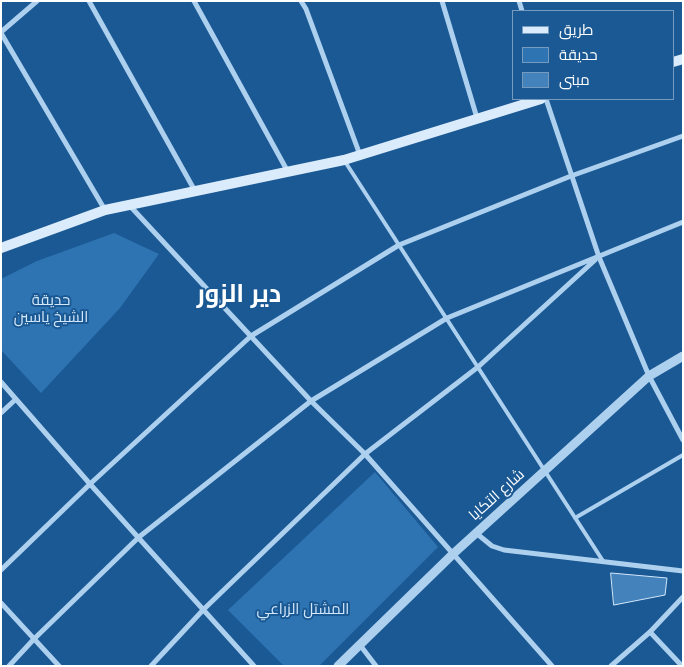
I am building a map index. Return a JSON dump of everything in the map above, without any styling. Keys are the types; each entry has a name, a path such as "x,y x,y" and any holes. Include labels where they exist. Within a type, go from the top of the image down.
{"main road":[{"path":"2,245 105,210 344,160 538,100"}],"street":[{"path":"37,1 1,33 105,210"},
{"path":"89,1 196,192"},
{"path":"194,1 289,173"},
{"path":"301,1 306,9 360,155"},
{"path":"443,2 476,118"},
{"path":"546,100 599,257 649,376 683,440"},
{"path":"1,570 90,484 251,336 399,245 571,176 683,136"},
{"path":"129,205 311,401 365,454 552,666"},
{"path":"9,666 34,639 140,537 311,401 447,318 683,222"},
{"path":"151,666 204,609 365,454 478,366 599,257"},
{"name":"شارع التكايا","path":"338,666 453,554 649,376 683,356"},
{"path":"1,382 254,666"},
{"path":"1,414 16,399"},
{"path":"476,533 492,546 504,550 683,570"},
{"path":"610,666 650,632 683,597"},
{"path":"1,603 60,666"},
{"path":"650,632 682,666"},
{"path":"360,645 376,666"}],"lane":[{"path":"344,160 603,561"},
{"path":"575,518 683,455"}],"green space":[{"name":"حديقة الشيخ ياسين","path":"114,233 159,254 120,308 41,393 1,350 1,279 37,261"},
{"name":"المشتل الزراعي","path":"375,472 438,547 319,666 284,666 228,610"}],"building":[{"path":"611,573 667,578 665,595 614,605"}],"district":[{"name":"دير الزور","path":"239,295"}]}
